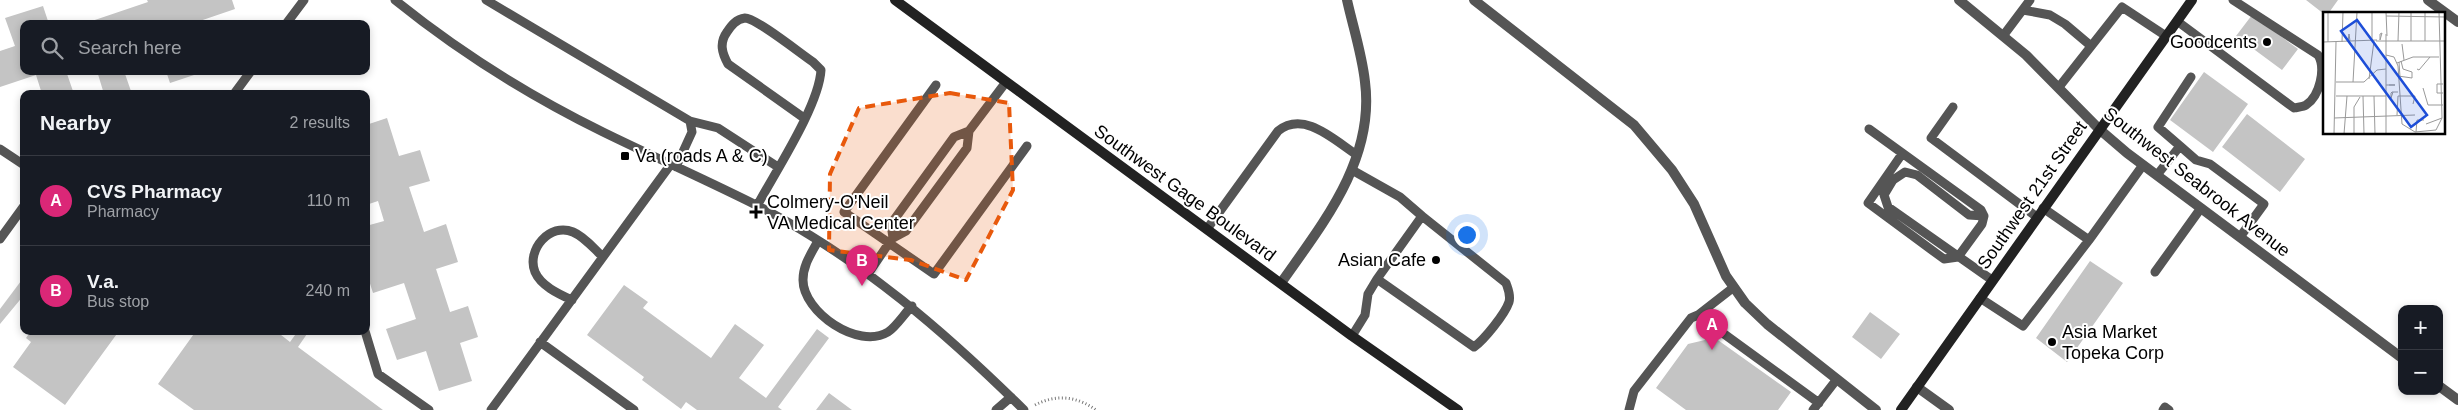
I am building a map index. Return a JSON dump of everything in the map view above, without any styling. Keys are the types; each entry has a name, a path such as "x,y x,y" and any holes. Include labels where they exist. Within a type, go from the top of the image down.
{"main road":[{"name":"Southwest Gage Boulevard","path":"895,0 1352,336 1458,410"},
{"name":"Southwest 21st Street","path":"1901,410 2192,0"}],"street":[{"path":"1281,283 1335,206 1357,155 1364,122 1365,82 1347,0"},
{"path":"1474,0 1634,125 1660,154 1694,204 1715,256 1745,303 1767,324 1876,410"},
{"name":"Southwest Seabrook Avenue","path":"1959,0 2003,36 2058,87 2099,129 2201,208 2398,355"},
{"path":"2428,0 2444,12"},
{"path":"2446,13 2458,22"},
{"path":"1917,388 1949,410"},
{"path":"2443,389 2458,400"}],"lane":[{"path":"289,20 304,0"},
{"path":"395,0 498,72 584,122 757,206 818,241 912,306 950,338 1011,397 1028,408"},
{"path":"486,0 690,121 718,128 778,167"},
{"path":"2003,36 2030,0"},
{"path":"2176,21 2294,108 2305,106 2312,99 2322,76 2323,63 2318,55 2233,0"},
{"path":"2058,87 2122,7 2166,36"},
{"path":"2023,10 2050,15 2091,46"},
{"path":"757,206 804,118 820,81 821,70 813,62 756,22 745,18 734,22 722,38 722,53 728,64 804,118"},
{"path":"237,90 248,75"},
{"path":"2191,77 2158,127 2196,160 2210,164 2264,204 2240,237"},
{"path":"868,274 891,241 906,231 967,148 969,131 1006,82"},
{"path":"936,85 844,212 891,241 934,274 1027,146"},
{"path":"1953,107 1931,138 2040,213 2089,240"},
{"path":"491,410 603,257 674,166 692,132 690,121"},
{"path":"1207,229 1278,131 1285,126 1292,123 1309,125 1357,155"},
{"path":"1869,129 1981,210 1984,216 1982,224 1958,257 1944,258 1868,203 1902,154"},
{"path":"891,241 891,224 954,137 969,131"},
{"path":"2158,175 2180,146"},
{"path":"0,149 20,162"},
{"path":"1980,298 2023,326 2089,240 2143,164"},
{"path":"1352,170 1400,197 1506,282 1510,293 1509,303 1487,334 1474,347 1377,279"},
{"path":"1984,216 1969,215 1917,174 1905,172 1893,180 1884,194 1888,207 1992,280"},
{"path":"2156,272 2201,208"},
{"path":"0,239 20,212"},
{"path":"1352,336 1365,315 1368,294 1422,216"},
{"path":"572,300 546,286 535,274 533,263 535,250 541,240 551,233 563,230 573,232 603,257"},
{"path":"818,241 805,264 803,282 808,297 828,322 848,333 867,336 887,332 912,306"},
{"path":"1632,409 1634,391 1691,318 1698,315 1734,287"},
{"path":"1698,315 1816,406 1837,379"},
{"path":"366,335 378,374 429,410"},
{"path":"540,342 634,410"},
{"path":"996,410 1011,397"},
{"path":"2163,410 2165,407 2169,410"}],"path":[{"path":"1028,408 1062,396 1085,402 1096,410"}],"highlighted area":[{"path":"950,93 1009,103 1013,190 966,280 911,260 829,250 830,174 859,108"}],"building":[{"path":"147,0 232,0 235,9 203,20 95,20 148,2"},
{"path":"2306,0 2338,0 2329,12 2323,13"},
{"path":"43,6 48,20 20,20 20,75 36,75 0,87 0,51 15,46 5,18"},
{"name":"Goodcents","path":"2252,15 2298,49 2282,70 2236,36"},
{"path":"2204,72 2248,104 2213,152 2170,120"},
{"path":"36,75 67,75 73,90 41,90"},
{"path":"98,75 125,75 131,90 103,90"},
{"path":"167,75 194,75 170,83"},
{"path":"2247,114 2305,159 2280,192 2222,147"},
{"path":"387,118 399,156 420,150 430,181 409,187 424,232 446,224 458,262 436,269 450,312 468,306 478,337 460,343 472,381 439,391 426,351 397,360 386,329 416,319 404,283 373,293 370,284 370,225 384,221 378,201 370,204 370,124"},
{"path":"2090,261 2123,283 2067,362 2036,338"},
{"path":"20,282 20,300 0,324 0,309"},
{"path":"624,285 648,302 643,308 711,358 735,324 764,345 739,378 766,398 817,329 829,338 778,407 782,410 697,410 686,402 681,409 642,380 644,377 587,335"},
{"path":"1870,312 1900,334 1881,359 1852,337"},
{"path":"28,335 116,335 65,405 13,367 31,342 26,338"},
{"path":"193,335 281,335 290,342 295,335 306,335 298,347 383,410 194,410 158,384"},
{"path":"1712,335 1712,339 1715,338 1791,392 1778,410 1686,410 1656,388 1688,344 1705,340 1704,337"},
{"path":"829,393 852,410 816,410"}],"place":[{"name":"Goodcents","path":"2267,42"},
{"name":"Va (roads A & C)","path":"625,156"},
{"name":"Colmery-O'Neil VA Medical Center","path":"756,212"},
{"name":"Asian Cafe","path":"1436,260"},
{"name":"V.a.","path":"862,286"},
{"name":"Asia Market Topeka Corp","path":"2052,342"},
{"name":"CVS Pharmacy","path":"1712,350"}]}
